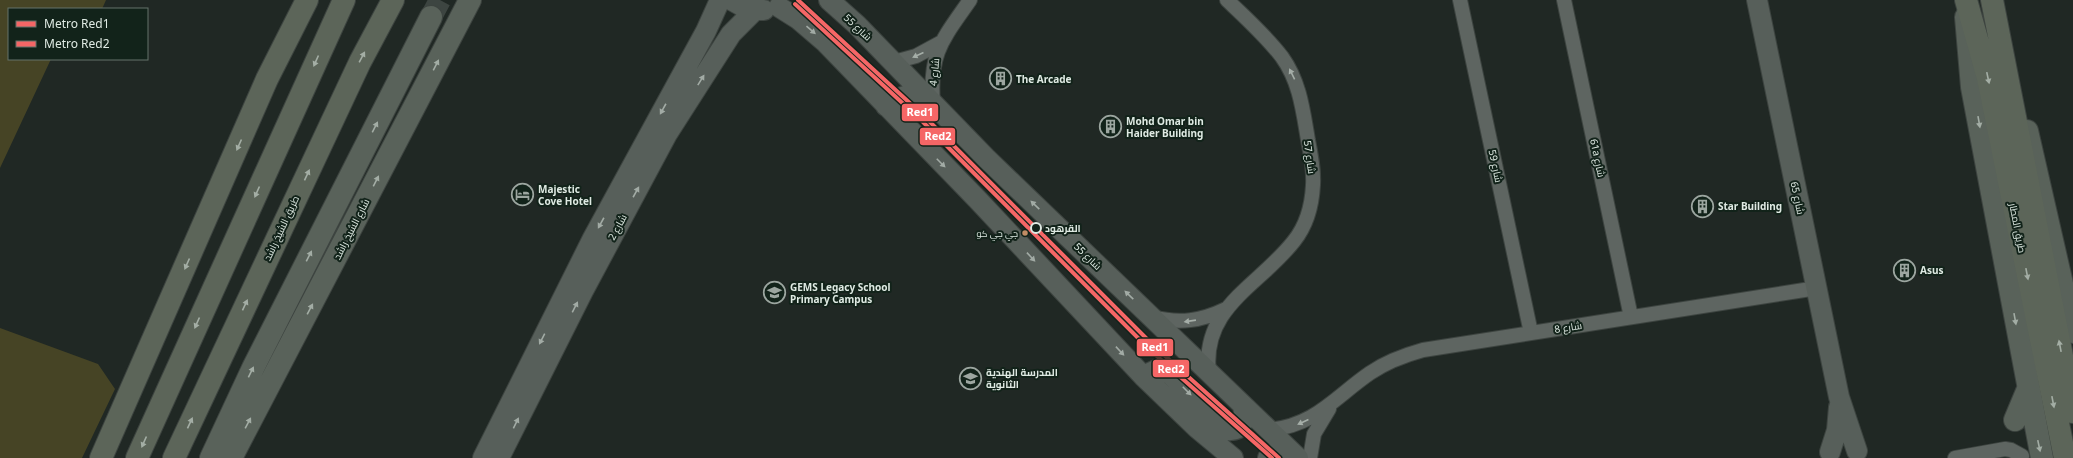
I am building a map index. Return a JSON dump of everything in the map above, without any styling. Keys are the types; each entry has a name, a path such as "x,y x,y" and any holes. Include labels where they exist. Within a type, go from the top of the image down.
{"highway":[{"path":"267,79 274,42 292,0"},
{"path":"101,458 267,79 306,0"},
{"path":"137,458 344,0"},
{"name":"طريق الشيخ راشد","path":"174,458 353,76 393,0"},
{"name":"طريق المطار","path":"1966,0 1988,78 2065,458"},
{"name":"طريق المطار","path":"1994,10 2073,412"}],"main road":[{"name":"شارع الشيخ راشد","path":"231,458 470,0"},
{"path":"1966,0 1966,24 1972,87 2028,389 2032,457"},
{"path":"1994,10 2009,59 2036,166 2073,332"},
{"path":"211,458 257,361 431,17"},
{"path":"2015,420 2028,389"}],"street":[{"name":"شارع 2","path":"483,458 593,238 706,32 720,0"},
{"path":"731,0 739,6 749,10 770,11 785,4 798,19 826,43 977,199 1143,376 1197,428 1232,458"},
{"name":"شارع 55","path":"829,0 857,25 894,62 986,158 1293,453"},
{"name":"شارع 4","path":"930,99 933,69 940,43 970,0"},
{"name":"شارع 57","path":"1209,373 1207,358 1208,344 1213,330 1227,308 1293,242 1308,215 1313,185 1313,166 1297,87 1282,58 1227,0"},
{"name":"شارع 59","path":"1460,0 1531,333"},
{"name":"61a شارع","path":"1564,0 1631,317"},
{"name":"شارع 65","path":"1757,0 1839,397 1861,455"},
{"name":"شارع 2","path":"498,458 583,291 667,134 730,34 755,10"},
{"name":"شارع 4","path":"894,62 916,56 940,43"},
{"path":"886,106 894,100 916,94 930,99"},
{"name":"شارع 8","path":"1268,430 1286,428 1303,422 1334,403 1372,372 1406,355 1441,346 1817,288"},
{"name":"شارع 57","path":"1150,316 1166,321 1183,322 1199,320 1227,308"},
{"path":"1143,376 1156,370 1170,374 1226,430 1238,429 1242,425 1245,419 1244,406"},
{"name":"شارع 65","path":"1827,455 1837,430 1839,397"},
{"name":"شارع 8","path":"1310,458 1314,434 1334,403"},
{"path":"1827,455 1844,448 1861,455"},
{"path":"1955,458 2005,449 2032,457"},
{"path":"1268,458 1279,450 1293,453"}],"shaded area":[{"path":"0,0 106,0 102,8 8,8 8,60 51,60 0,168"},
{"path":"0,328 98,364 115,389 82,458 0,458"}],"tunnel":[{"path":"431,17 440,0"}],"metro line":[{"name":"Red1","path":"798,0 926,118 1154,346 1279,458"},
{"name":"Red2","path":"795,4 923,122 1150,350 1272,458"}],"place":[{"name":"The Arcade","path":"1000,79"},
{"name":"Mohd Omar bin Haider Building","path":"1110,127"},
{"name":"Majestic Cove Hotel","path":"523,195"},
{"name":"Star Building","path":"1702,206"},
{"name":"القرهود","path":"1036,228"},
{"name":"جي جي كو","path":"1025,233"},
{"name":"Asus","path":"1904,270"},
{"name":"GEMS Legacy School Primary Campus","path":"775,293"},
{"name":"المدرسة الهندية الثانوية","path":"971,378"}]}
